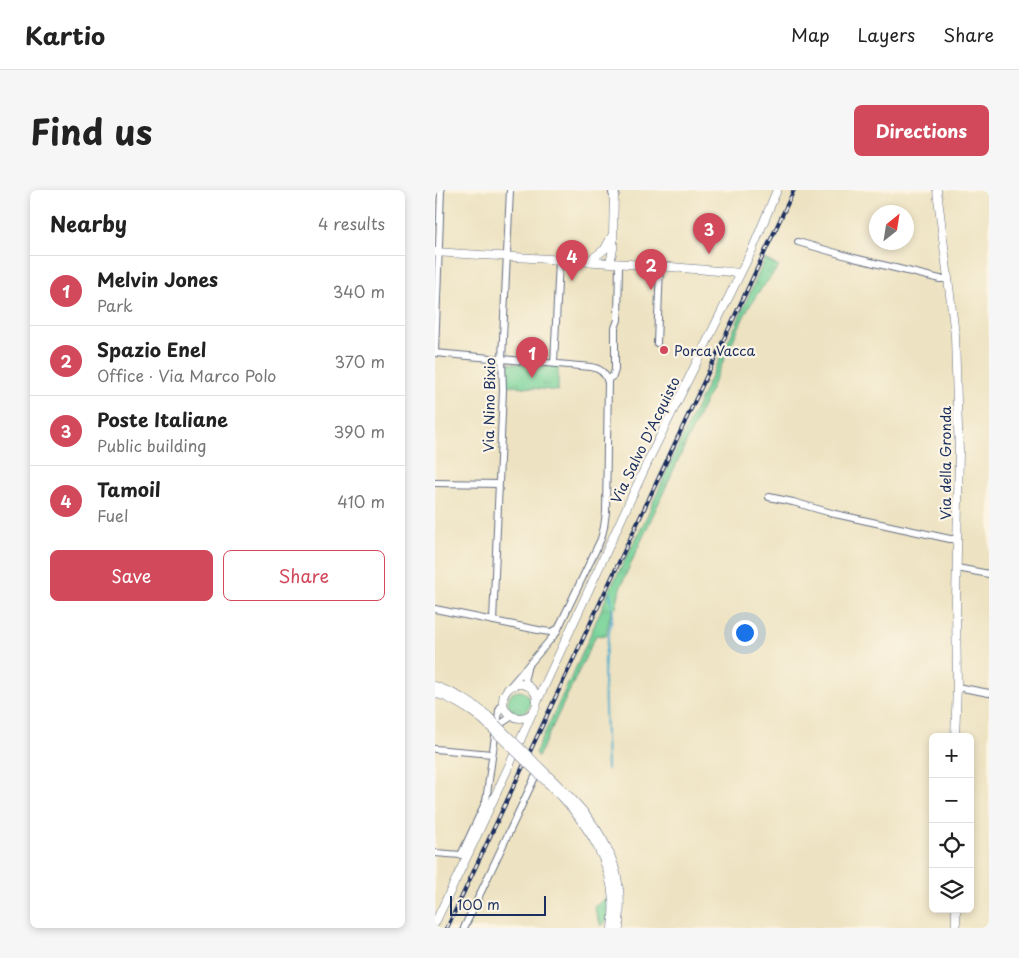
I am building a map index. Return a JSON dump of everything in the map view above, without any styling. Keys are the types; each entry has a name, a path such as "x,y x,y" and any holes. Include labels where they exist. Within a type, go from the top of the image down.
{"street":[{"path":"441,190 437,252 435,353 594,367 602,372 607,380 605,527 599,547 559,628 552,639 507,690 499,710 500,721 525,718 532,713"},
{"name":"Via Nino Bixio","path":"493,621 510,190"},
{"name":"Via Salvo D'Acquisto","path":"502,704 505,711 514,718 521,731 520,740 646,464 752,250 777,190"},
{"name":"Via della Gronda","path":"937,190 955,335 959,451 955,733"},
{"path":"607,263 613,255 610,246 613,234 614,191"},
{"path":"798,242 854,258 940,279 948,279"},
{"path":"588,262 610,246"},
{"path":"610,246 620,257 632,264"},
{"path":"437,252 506,258 619,263 740,273"},
{"path":"554,363 559,261"},
{"path":"607,380 613,376 615,370 615,328 618,320 619,263"},
{"path":"657,343 660,266"},
{"path":"435,483 499,484"},
{"path":"769,497 835,514 957,539"},
{"path":"957,568 989,574"},
{"path":"435,609 551,632 559,628"},
{"path":"538,630 544,638 541,650"},
{"path":"527,668 525,678 537,702"},
{"path":"507,690 516,685 530,688 542,685 548,678"},
{"path":"435,686 462,698 486,718 567,797 587,827 605,861 613,895 613,928"},
{"path":"957,687 989,693"},
{"path":"435,693 486,718"},
{"path":"435,853 461,855 486,801 495,736"},
{"path":"435,749 492,754"},
{"path":"435,923 514,755"},
{"path":"465,928 535,778"},
{"path":"955,928 956,913"}],"green space":[{"path":"765,259 779,267 757,294 746,312 626,574 620,589 616,608 612,607 606,636 596,635 538,757 535,753 579,661 610,589 643,525"},
{"path":"506,363 558,367 558,391 506,385"},
{"path":"519,691 527,694 530,702 527,710 519,713 511,710 508,702 511,694"},
{"path":"608,897 608,917 607,921 601,926 594,907"}],"waterway":[{"path":"607,769 604,676 605,656 613,610 610,593"}],"railway":[{"path":"447,928 794,190"}],"place":[{"name":"Poste Italiane","path":"709,254"},
{"name":"Tamoil","path":"572,281"},
{"name":"Spazio Enel","path":"651,290"},
{"name":"Porca Vacca","path":"664,350"},
{"name":"Melvin Jones","path":"532,378"}]}
